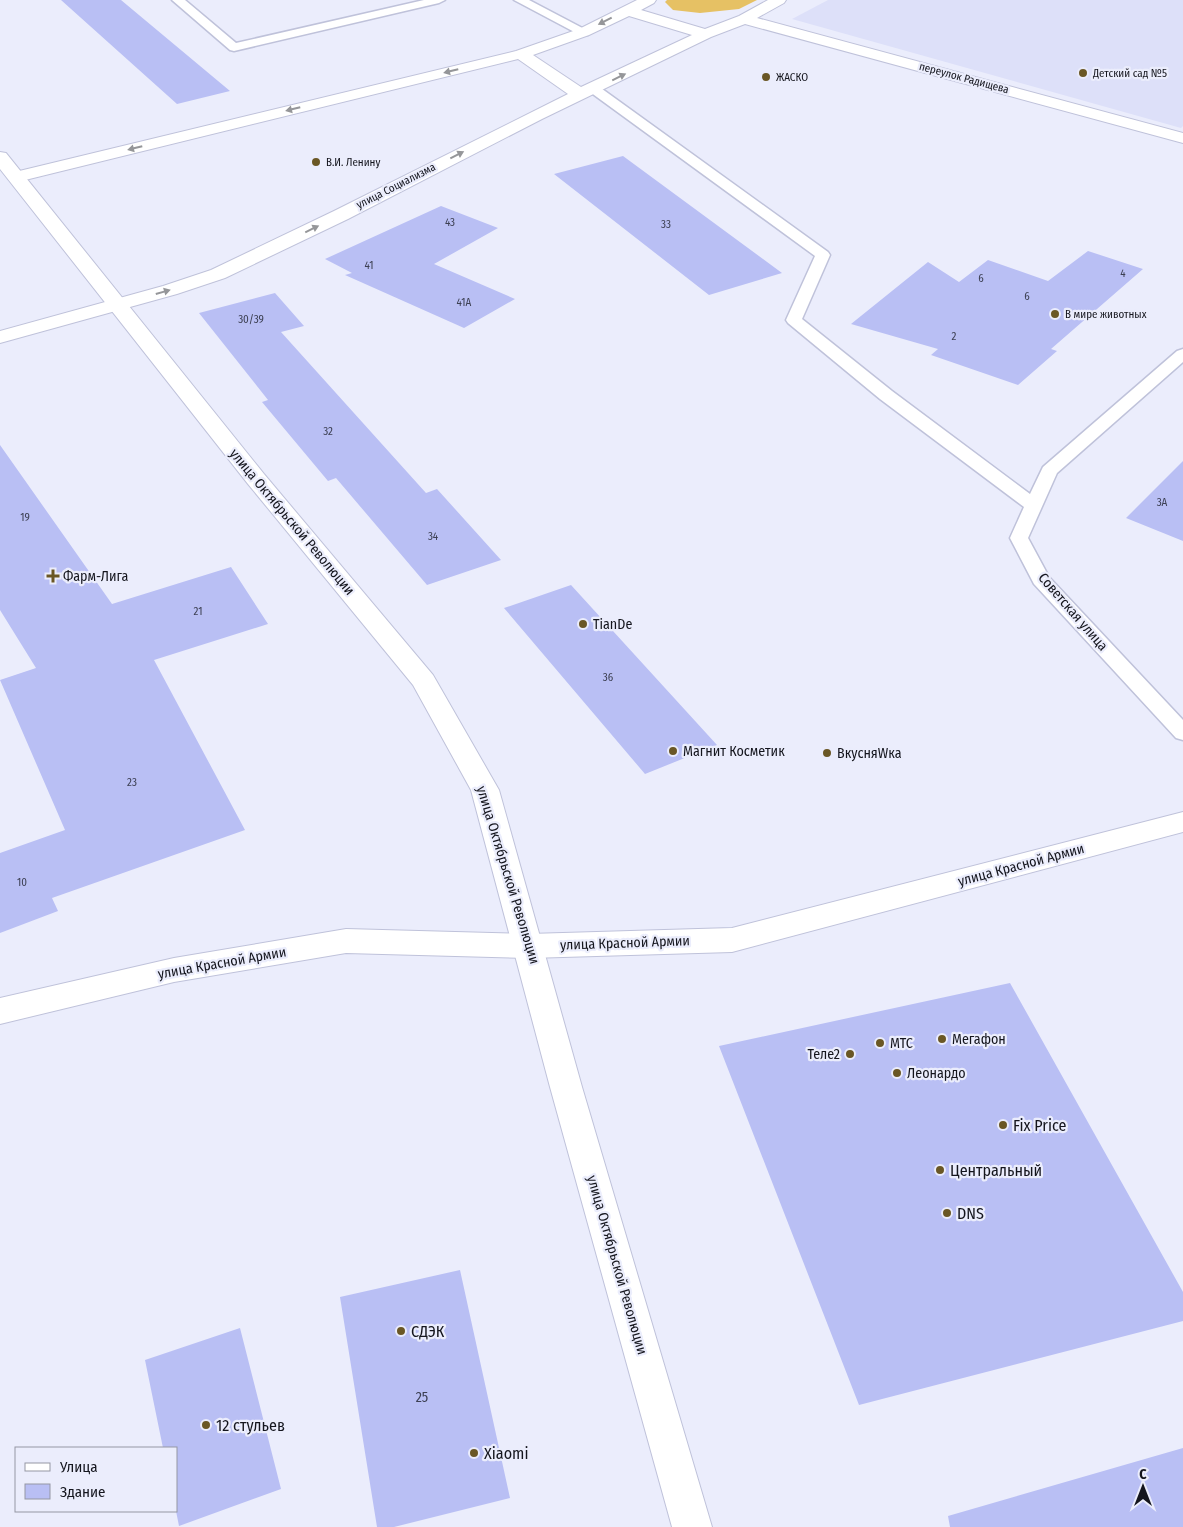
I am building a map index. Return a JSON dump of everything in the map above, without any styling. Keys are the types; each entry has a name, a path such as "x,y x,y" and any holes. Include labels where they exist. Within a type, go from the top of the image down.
{"street":[{"path":"8,167 521,54 584,32 649,0"},
{"name":"улица Социализма","path":"0,337 218,274 341,215 528,119 706,34 744,19 779,0"},
{"path":"627,10 706,34"},
{"name":"переулок Радищева","path":"744,19 1183,138"},
{"path":"521,54 588,92"},
{"name":"улица Октябрьской Революции","path":"8,167 256,479 424,681 485,790 566,1087 692,1527"},
{"name":"улица Красной Армии","path":"0,1011 174,970 346,941 529,946 732,940 1183,822"}],"lane":[{"path":"178,0 234,48 440,0"},
{"path":"520,0 584,32"},
{"path":"588,92 823,255 794,320 886,395 1034,506"},
{"name":"Советская улица","path":"1183,354 1049,471 1019,538 1041,580 1183,733"}],"shaded area":[{"path":"667,0 757,0 739,9 700,13 673,10 665,2"},
{"name":"Детский сад №5","path":"828,0 1183,0 1183,126 1181,128 792,19"}],"building":[{"path":"61,0 121,0 230,91 177,104"},
{"path":"623,156 782,273 709,295 554,174"},
{"path":"441,206 498,228 434,264 515,299 464,328 345,275 352,273 325,259"},
{"path":"1088,251 1143,269 1051,349 1057,351 1018,385 931,355 938,349 851,324 928,262 959,282 988,260 1048,281"},
{"path":"275,293 304,326 281,332 426,493 437,489 501,560 427,585 336,478 328,481 262,402 268,400 199,313"},
{"path":"0,445 112,604 231,567 268,624 154,660 245,830 52,898 58,911 0,933 0,853 65,830 0,680 36,668 0,610"},
{"path":"1183,461 1183,541 1126,518"},
{"path":"571,585 717,745 645,774 504,608"},
{"path":"1010,983 1183,1292 1183,1321 859,1405 719,1046"},
{"path":"460,1270 510,1498 394,1527 377,1527 340,1297"},
{"path":"240,1328 281,1489 179,1526 176,1512 178,1512 178,1447 163,1447 145,1360"},
{"path":"1183,1448 1183,1527 950,1527 948,1516"}],"place":[{"name":"Детский сад №5","path":"1083,73"},
{"name":"ЖАСКО","path":"766,77"},
{"name":"В.И. Ленину","path":"316,162"},
{"name":"В мире животных","path":"1055,314"},
{"name":"Фарм-Лига","path":"53,576"},
{"name":"TianDe","path":"583,624"},
{"name":"Магнит Косметик","path":"673,751"},
{"name":"ВкусняWка","path":"827,753"},
{"name":"Мегафон","path":"942,1039"},
{"name":"МТС","path":"880,1043"},
{"name":"Теле2","path":"850,1054"},
{"name":"Леонардо","path":"897,1073"},
{"name":"Fix Price","path":"1003,1125"},
{"name":"Центральный","path":"940,1170"},
{"name":"DNS","path":"947,1213"},
{"name":"СДЭК","path":"401,1331"},
{"name":"12 стульев","path":"206,1425"},
{"name":"Xiaomi","path":"474,1453"}]}
